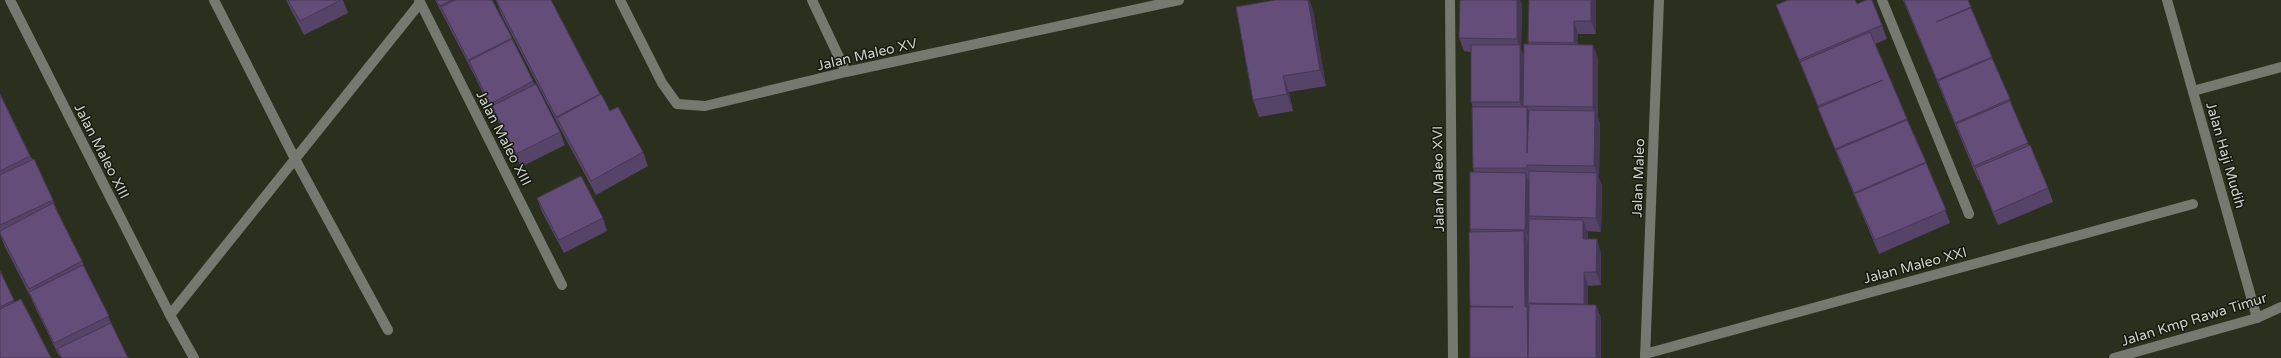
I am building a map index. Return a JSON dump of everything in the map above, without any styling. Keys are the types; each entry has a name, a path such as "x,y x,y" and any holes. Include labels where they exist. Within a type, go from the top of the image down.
{"street":[{"name":"Jalan Maleo XIII","path":"10,0 170,315 194,358"},
{"path":"214,0 295,159 388,330"},
{"name":"Jalan Maleo XV","path":"620,0 662,83 677,104 705,106 846,72 1179,0"},
{"path":"812,0 846,72"},
{"name":"Jalan Maleo XVI","path":"1450,0 1453,358"},
{"name":"Jalan Maleo","path":"1645,356 1659,0"},
{"path":"1882,0 1969,214"},
{"name":"Jalan Haji Mudih","path":"2167,0 2257,318"},
{"name":"Jalan Maleo XIII","path":"170,315 420,1 562,285"},
{"path":"2194,91 2281,67"},
{"name":"Jalan Maleo XXI","path":"1645,356 2193,204"},
{"name":"Jalan Kmp Rawa Timur","path":"2114,358 2257,318 2281,307"}],"building":[{"path":"288,0 341,0 300,21"},
{"path":"436,0 452,0 440,6"},
{"path":"455,0 492,0 512,38 468,60 441,7"},
{"path":"496,0 551,0 600,94 556,117"},
{"path":"1275,0 1308,0 1320,70 1283,76 1287,94 1253,100 1236,7"},
{"path":"1460,0 1517,0 1517,39 1459,38"},
{"path":"1529,0 1591,0 1591,21 1574,21 1574,43 1528,42"},
{"path":"1788,0 1855,0 1857,4 1866,0 1872,0 1882,25 1799,60 1776,5"},
{"path":"1904,0 1968,0 1971,7 1936,22 1971,8 1992,57 1937,80"},
{"path":"1870,32 1907,119 1835,149 1818,108 1883,80 1818,106 1800,62"},
{"path":"512,39 533,81 490,104 469,61"},
{"path":"1524,44 1593,45 1593,107 1523,106"},
{"path":"1471,45 1520,45 1520,102 1471,102"},
{"path":"1992,58 2010,99 1955,123 1938,81"},
{"path":"536,84 560,132 516,154 492,106"},
{"path":"0,94 30,156 0,171"},
{"path":"601,94 610,111 618,107 643,152 591,181 557,118"},
{"path":"2010,101 2028,143 1974,166 1956,124"},
{"path":"1472,107 1527,107 1527,153 1529,110 1595,111 1594,166 1527,165 1527,168 1473,168"},
{"path":"1907,120 1926,162 1854,193 1836,150"},
{"path":"2030,145 2048,188 1993,212 1975,168"},
{"path":"34,159 53,200 0,225 0,175"},
{"path":"1926,163 1946,210 1875,240 1854,194"},
{"path":"1529,171 1597,173 1596,218 1529,216"},
{"path":"1470,172 1526,173 1525,230 1470,229"},
{"path":"581,176 603,218 559,240 537,198"},
{"path":"53,203 82,261 29,289 0,231"},
{"path":"1529,219 1583,220 1583,239 1597,239 1596,272 1584,272 1584,304 1528,303"},
{"path":"1524,231 1525,307 1527,307 1528,358 1470,358 1470,307 1513,307 1470,306 1469,232"},
{"path":"83,265 109,316 54,343 29,292"},
{"path":"0,271 14,300 0,307"},
{"path":"21,299 51,358 0,358 0,309"},
{"path":"1529,304 1596,305 1596,358 1528,358"},
{"path":"111,323 128,358 62,358 57,349"}]}
